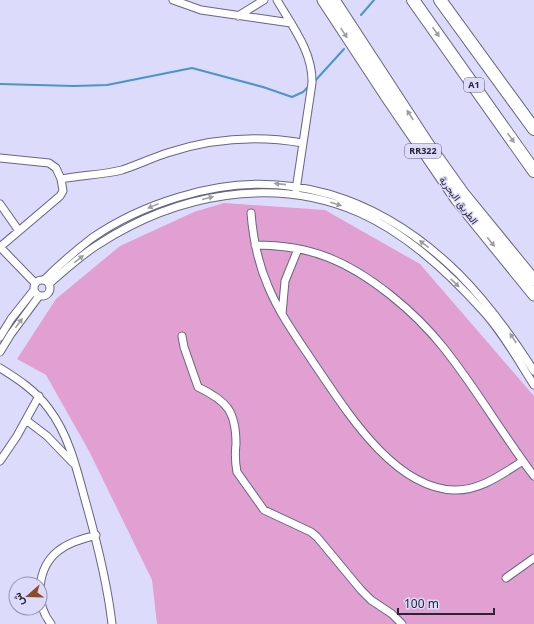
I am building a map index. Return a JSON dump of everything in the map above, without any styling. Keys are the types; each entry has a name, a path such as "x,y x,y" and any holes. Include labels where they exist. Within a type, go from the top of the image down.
{"highway":[{"name":"A1","path":"414,0 534,171"},
{"name":"A1","path":"440,0 534,129"}],"main road":[{"name":"الطريق البحرية","path":"323,0 457,200 534,295"},
{"name":"الطريق البحرية","path":"334,0 428,144 463,193 534,280"}],"street":[{"path":"173,0 201,10 291,23"},
{"path":"238,16 264,0"},
{"path":"278,0 305,49 310,62 312,83 296,190"},
{"path":"61,179 113,172 180,149 219,141 263,138 303,143"},
{"path":"0,158 49,163 56,168 61,179 62,193 0,247 36,290 48,293 46,282"},
{"path":"46,282 93,237 134,214 166,201 213,188 240,184 267,183 296,190 362,214 388,229 428,258 483,311 497,329 534,385"},
{"path":"296,190 328,193 360,205 386,218 427,246 458,273 497,316 534,371"},
{"path":"0,204 19,231"},
{"path":"251,213 255,245 266,280 282,314 321,374 364,434 384,455 407,473 425,482 442,488 464,490 490,481 523,461"},
{"path":"255,245 272,245 298,249 326,256 369,279 413,316 452,359 534,476"},
{"path":"282,314 285,281 298,249"},
{"path":"0,352 14,330 40,280 46,282"},
{"path":"0,337 11,319 36,290"},
{"path":"182,336 184,347 198,387 216,396 233,415 235,427 235,464 237,472 264,510 306,529 317,537 361,590 371,600 392,614 402,624"},
{"path":"0,368 39,396 58,423 76,466 96,536 112,624"},
{"path":"0,461 26,420 39,396"},
{"path":"26,420 47,436 76,466"},
{"path":"51,624 43,608 40,595 42,575 46,565 52,557 64,547 78,540 96,536"},
{"path":"506,578 534,558"}],"shaded area":[{"path":"224,203 325,210 420,264 534,396 534,624 157,624 152,580 89,451 46,375 17,359 56,299 120,246 194,212"}],"waterway":[{"path":"361,15 374,0"},
{"path":"314,82 344,49"},
{"path":"0,84 74,86 107,85 192,68 263,87 292,97 303,92 309,86"}]}
